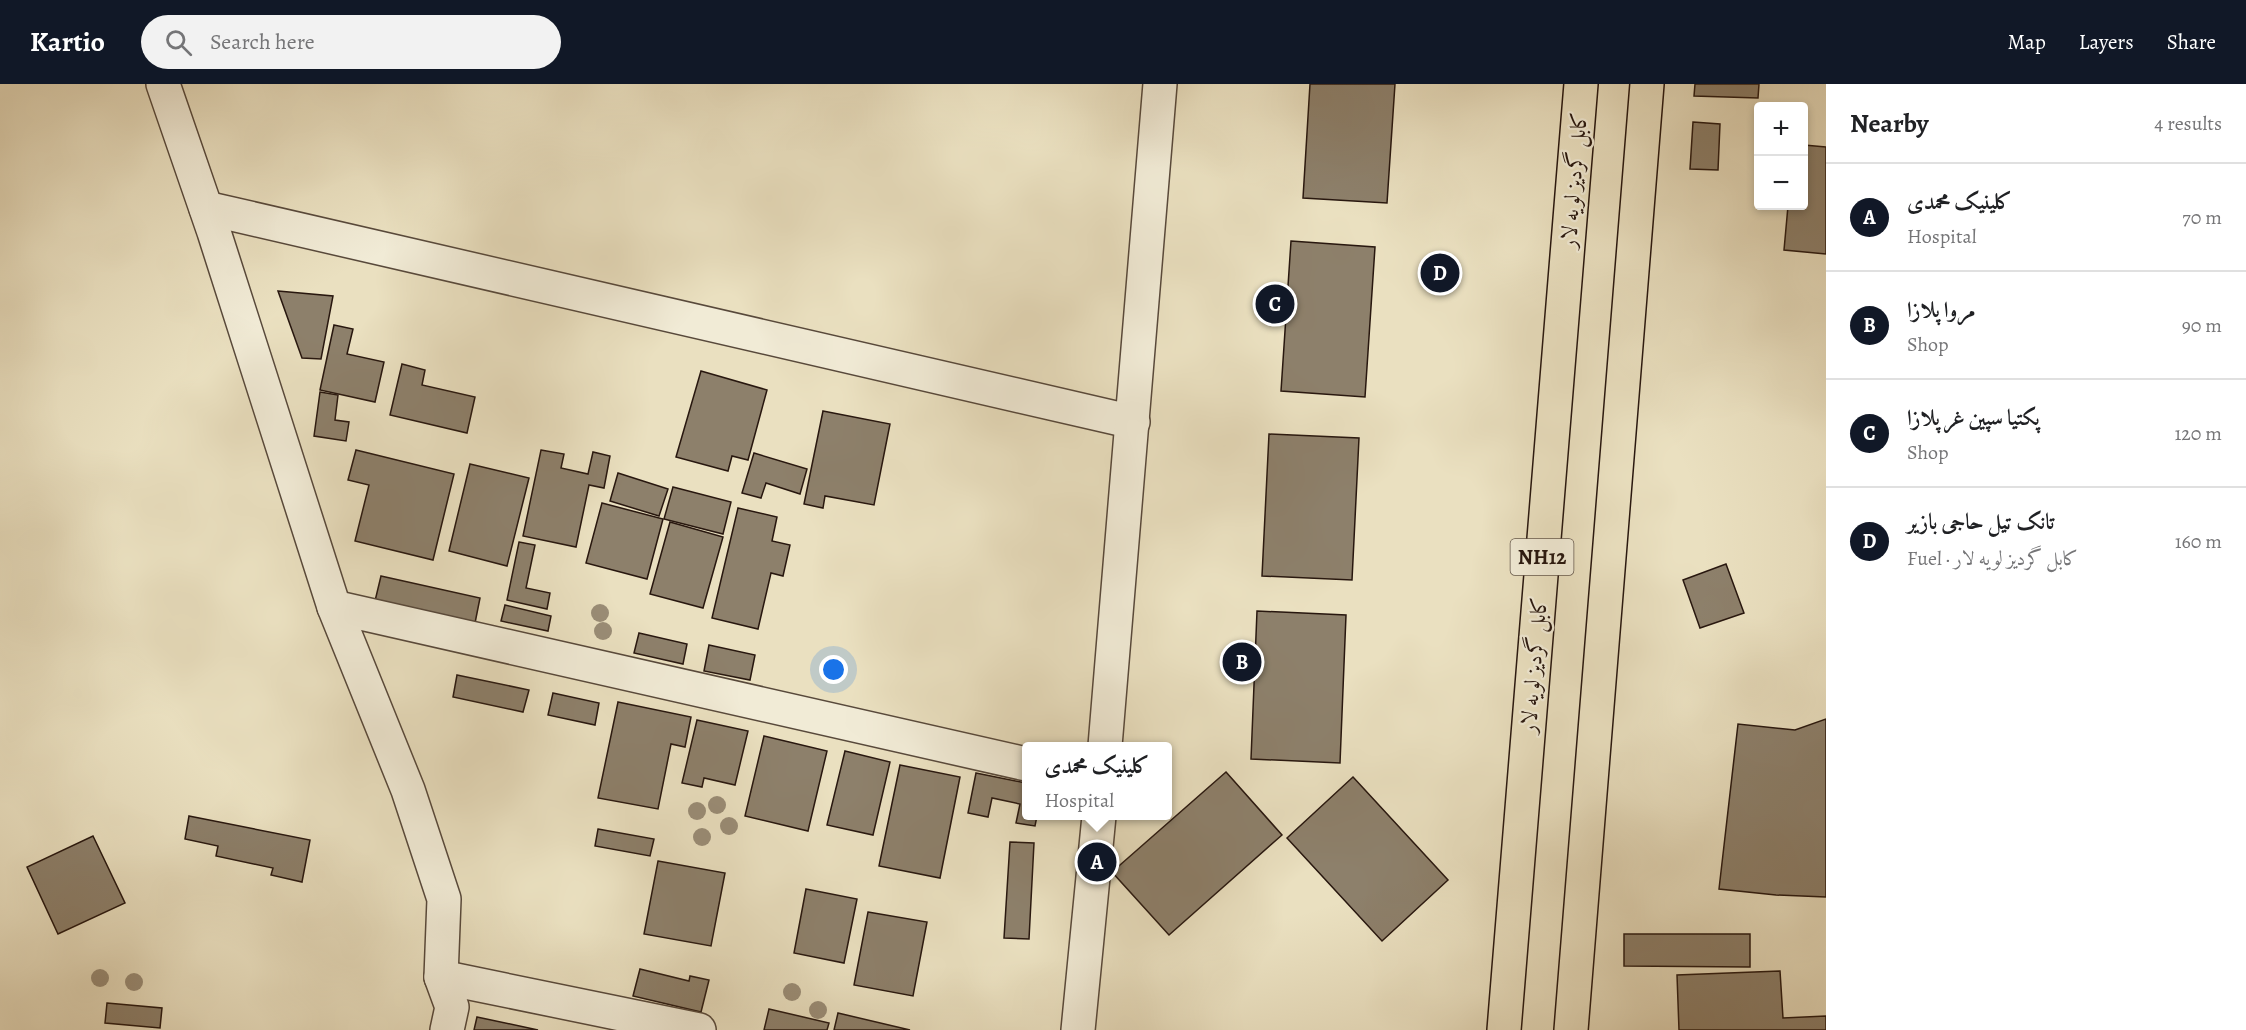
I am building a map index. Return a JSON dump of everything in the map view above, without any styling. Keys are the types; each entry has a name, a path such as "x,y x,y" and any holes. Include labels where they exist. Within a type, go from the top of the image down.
{"highway":[{"name":"کابل گردیز لویه لار","path":"1504,1030 1581,84"},
{"path":"1571,1030 1647,84"}],"street":[{"path":"163,84 206,208 334,607 408,790 444,899 441,977 452,1007 447,1030"},
{"path":"1105,742 1160,84"},
{"path":"206,208 1133,422"},
{"path":"334,607 1022,763"},
{"path":"1078,1030 1099,820"},
{"path":"441,977 699,1030"}],"building":[{"path":"1310,84 1395,84 1387,203 1303,198"},
{"path":"1695,84 1759,84 1758,98 1694,96"},
{"path":"1693,122 1720,124 1718,170 1690,169"},
{"path":"1808,145 1826,147 1826,254 1784,250 1788,210 1808,210"},
{"path":"1291,241 1375,247 1365,397 1281,391"},
{"path":"278,291 333,296 321,359 302,358"},
{"path":"334,325 353,329 347,354 384,362 375,402 320,390"},
{"path":"402,364 425,370 422,385 475,397 467,433 390,415"},
{"path":"701,371 767,390 748,460 732,456 728,471 676,457"},
{"path":"320,392 338,395 335,420 349,422 346,441 314,436"},
{"path":"823,411 890,424 874,505 825,496 823,508 804,504"},
{"path":"1269,434 1359,438 1352,580 1262,576"},
{"path":"356,450 454,474 433,560 355,541 369,485 348,480"},
{"path":"541,450 564,454 561,468 588,474 593,452 610,456 604,488 589,485 576,547 523,536"},
{"path":"754,453 807,469 800,494 766,483 761,498 742,493"},
{"path":"470,464 529,478 507,566 449,551"},
{"path":"618,473 668,489 659,516 610,501"},
{"path":"673,487 731,502 723,534 664,519"},
{"path":"602,503 663,519 647,579 586,563"},
{"path":"738,508 777,517 772,541 790,545 783,576 771,573 758,629 712,618"},
{"path":"670,522 723,537 703,608 650,594"},
{"path":"519,542 535,545 526,588 550,593 547,609 507,600"},
{"path":"1726,564 1744,613 1700,628 1683,580"},
{"path":"381,576 480,598 475,623 375,601"},
{"path":"505,605 551,616 548,631 501,621"},
{"path":"1257,611 1346,615 1340,763 1251,759"},
{"path":"639,633 687,644 683,664 634,653"},
{"path":"709,645 755,655 750,680 704,671"},
{"path":"457,675 529,690 523,712 453,697"},
{"path":"553,693 599,703 595,725 548,715"},
{"path":"618,702 691,717 685,747 671,744 658,809 598,798"},
{"path":"1826,719 1826,897 1719,889 1738,724 1795,730"},
{"path":"697,720 748,731 735,785 704,778 702,787 682,783"},
{"path":"764,736 827,751 808,831 745,816"},
{"path":"845,751 890,762 873,835 827,825"},
{"path":"900,765 960,777 940,878 879,866"},
{"path":"1226,772 1282,835 1169,935 1112,872"},
{"path":"976,773 1022,782 1022,820 1036,820 1035,826 1016,823 1020,804 992,798 988,817 968,813"},
{"path":"1353,777 1448,880 1382,941 1287,838"},
{"path":"189,816 310,840 302,882 271,875 273,868 216,856 218,846 185,839"},
{"path":"598,829 654,839 650,856 595,846"},
{"path":"93,836 125,903 58,934 27,867"},
{"path":"1010,842 1034,843 1029,939 1004,938"},
{"path":"658,861 725,873 711,946 644,934"},
{"path":"806,889 857,899 844,963 794,953"},
{"path":"868,912 927,922 913,996 854,985"},
{"path":"1624,934 1750,934 1750,967 1624,966"},
{"path":"640,969 689,981 690,976 709,980 701,1012 633,996"},
{"path":"1780,971 1783,1018 1826,1016 1826,1030 1679,1030 1677,975"},
{"path":"107,1003 162,1008 160,1028 105,1023"},
{"path":"769,1009 829,1023 827,1030 764,1030"},
{"path":"838,1013 910,1030 834,1030"},
{"path":"477,1017 538,1030 474,1030"}],"place":[{"name":"تانک تیل حاجی بازیر","path":"1440,273"},
{"name":"پکتیا سپین غر پلازا","path":"1275,304"},
{"name":"مروا پلازا","path":"1242,662"},
{"name":"کلینیک محمدی","path":"1097,862"}]}
